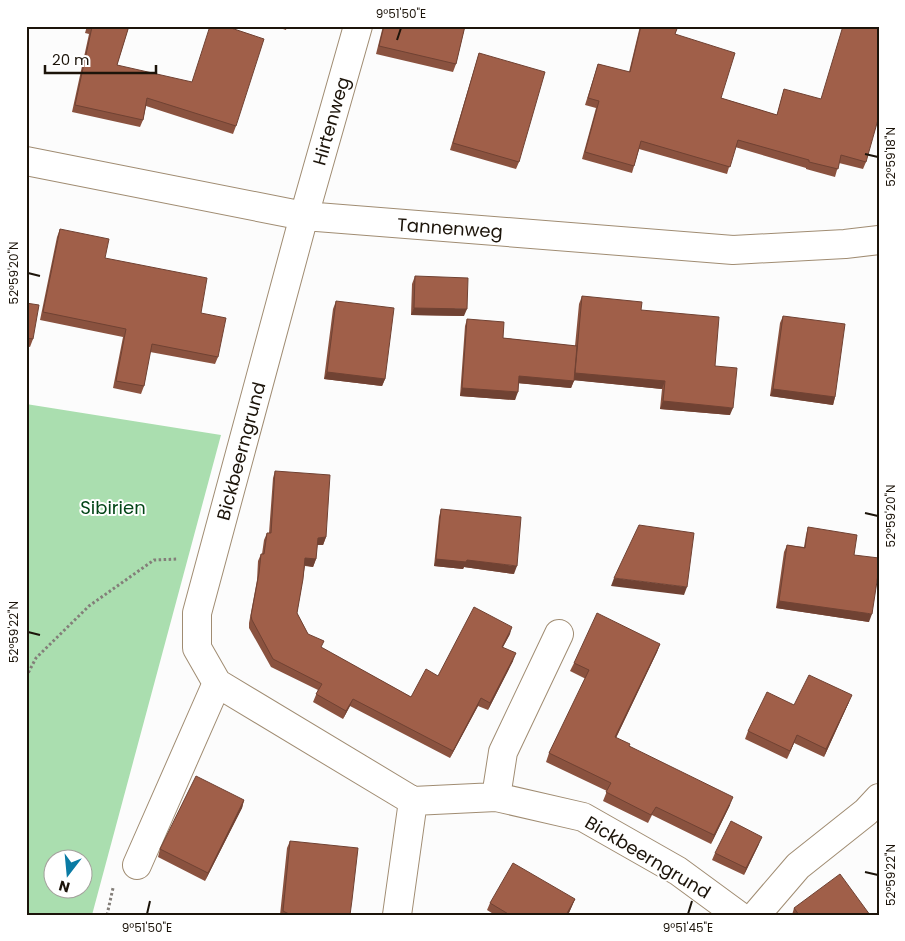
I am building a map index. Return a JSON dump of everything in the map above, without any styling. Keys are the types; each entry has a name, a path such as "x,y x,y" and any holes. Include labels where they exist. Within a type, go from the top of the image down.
{"street":[{"name":"Hirtenweg","path":"304,216 358,26"},
{"name":"Tannenweg","path":"26,161 304,216 733,250 845,244 879,240"},
{"name":"Bickbeerngrund","path":"304,216 197,613 197,648 217,683 413,801 496,796 583,816 678,871 738,915"},
{"path":"496,796 503,752 559,634"},
{"path":"137,865 217,683"},
{"path":"756,915 798,866 866,812 879,798"},
{"path":"397,915 413,801"}],"path":[{"path":"26,677 36,658 89,606 154,560 212,558"}],"green space":[{"name":"Sibirien","path":"26,404 221,435 92,915 26,915"}],"building":[{"path":"91,26 129,26 117,65 192,82 210,26 225,26 264,39 236,126 147,98 143,120 75,105"},
{"path":"384,26 465,26 456,64 379,46"},
{"path":"641,26 678,26 675,34 735,53 721,98 777,115 784,89 821,99 843,26 879,26 879,116 866,162 841,155 838,169 738,140 730,167 641,141 634,166 585,152 599,101 588,98 598,64 630,72"},
{"path":"479,53 545,72 519,162 453,143"},
{"path":"60,229 109,239 105,258 207,278 201,313 226,318 218,357 152,344 144,386 116,381 126,329 43,312"},
{"path":"415,276 468,278 467,309 414,308"},
{"path":"582,296 642,302 641,310 719,317 715,366 737,368 733,408 663,401 665,381 575,373"},
{"path":"336,301 394,308 385,379 327,372"},
{"path":"26,303 39,305 33,339 26,338"},
{"path":"783,316 845,324 835,397 773,389"},
{"path":"467,319 504,322 503,338 577,346 574,381 519,376 518,392 462,388"},
{"path":"275,471 330,475 326,537 318,538 316,559 305,558 297,613 308,634 324,641 321,647 411,697 426,669 438,676 474,607 512,627 502,647 516,653 490,703 481,698 453,751 353,699 346,711 316,694 322,684 273,659 251,616 261,554 264,554 267,533 271,533"},
{"path":"441,509 521,517 517,566 467,560 466,562 436,559"},
{"path":"639,525 694,533 687,587 614,578"},
{"path":"808,527 857,535 854,555 879,558 872,614 779,601 787,545 805,548"},
{"path":"597,613 660,644 615,737 630,744 629,746 733,797 714,835 656,807 651,815 606,792 611,783 549,753 589,670 574,663"},
{"path":"809,675 852,695 826,749 797,735 790,751 748,731 767,692 794,705"},
{"path":"196,776 244,800 208,873 160,849"},
{"path":"731,821 762,837 746,868 715,853"},
{"path":"290,841 358,848 350,915 291,915 283,911"},
{"path":"513,863 575,899 566,915 510,915 490,903"},
{"path":"840,874 870,915 799,915 794,908"}]}
